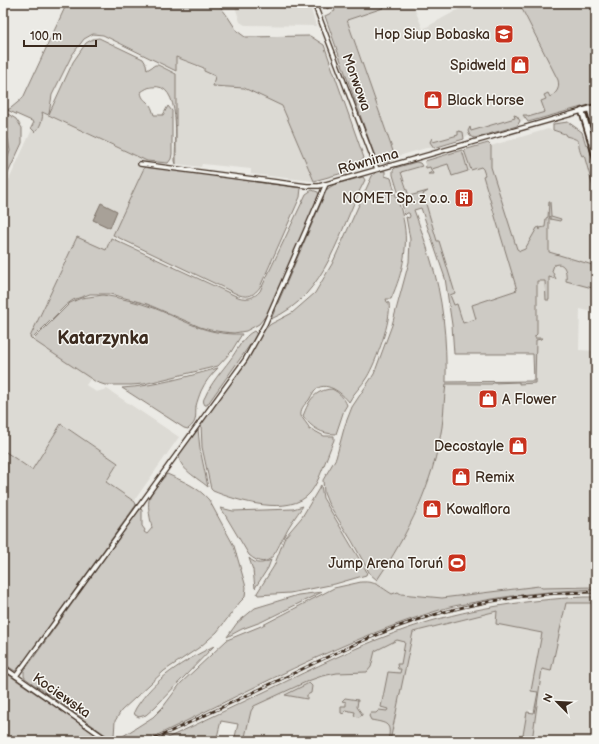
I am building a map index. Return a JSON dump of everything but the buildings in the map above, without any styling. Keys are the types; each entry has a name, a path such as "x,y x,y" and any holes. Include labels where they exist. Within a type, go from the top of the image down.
{"street":[{"name":"Morwowa","path":"314,3 377,169"},
{"name":"Równinna","path":"140,164 307,186 326,184 596,107"},
{"path":"590,109 596,138"},
{"path":"582,111 596,158"},
{"path":"16,676 245,360 265,324 326,184"},
{"name":"Kociewska","path":"3,667 109,741"}],"shaded area":[{"path":"67,3 112,3 125,9 128,3 221,3 220,6 237,31 245,37 310,36 324,45 364,158 350,171 314,181 282,106 244,88 213,86 215,76 204,71 204,68 176,57 176,71 103,35 93,34 84,39 72,55 52,95 49,114 73,62 86,43 93,39 99,38 143,59 147,70 155,65 158,65 176,74 176,129 175,115 168,94 162,88 151,87 141,92 143,98 151,106 154,115 163,115 168,106 172,111 172,154 168,163 147,161 42,112 41,122 35,132 31,128 34,122 7,110 23,98"},
{"path":"234,3 309,3 316,26 245,25 240,22"},
{"path":"325,3 382,3 383,8 347,20 394,154 388,163 379,162 375,157 325,16 335,11 333,6 327,9"},
{"path":"398,3 412,3 423,29 470,3 519,3 563,87 548,113 395,157 347,20"},
{"path":"519,3 596,3 596,103 528,122 523,115 527,115 528,117 545,112 541,101 546,99 544,95 548,93 550,97 554,94 559,83"},
{"path":"176,57 282,106 314,181 251,174 251,169 202,164 201,167 176,164"},
{"path":"40,112 147,161 106,251 77,237 30,337 91,378 86,385 96,392 107,389 179,437 134,501 106,482 118,463 62,424 32,470 3,450 3,193"},
{"path":"3,114 8,114 16,119 22,128 22,143 3,184 3,171 10,151 8,139 3,135"},
{"path":"514,115 517,116 520,121 517,126 475,138 470,136 468,131 470,127 471,131 515,118"},
{"path":"568,122 582,132 586,145 588,144 596,171 596,198 584,155 582,156 578,141 553,130 553,124"},
{"path":"176,129 176,164 175,161"},
{"path":"548,129 580,138 596,197 596,313 580,309 579,350 596,351 596,587 510,592 422,612 373,585 400,543 413,519 424,492 432,468 442,427 446,382 534,381 534,354 454,354 452,325 445,278 422,208 414,210 402,172"},
{"path":"458,131 463,132 464,139 434,148 430,142 432,138 433,142 458,135"},
{"path":"488,143 491,146 491,167 517,249 520,251 525,249 537,228 539,227 540,230 540,228 545,227 550,202 551,216 561,219 560,221 550,219 550,216 549,218 549,252 596,266 596,289 566,281 566,271 563,266 558,264 554,265 552,271 556,279 549,277 549,300 546,300 545,281 537,281 537,334 535,338 542,338 536,340 535,383 446,384 442,427 438,448 426,488 409,526 377,580 370,574 352,541 328,503 324,493 323,480 336,458 345,425 352,407 374,374 392,325 409,262 410,239 406,217 409,218 410,216 409,213 405,215 393,175 393,170 395,168 416,162 420,163 422,166 401,172 409,196 428,191 423,194 455,293 450,295 454,305 457,304 463,323 476,319 472,305 517,290 483,176 485,175 483,169 481,167 471,170 464,150","holes":["421,208 445,278 452,325 454,354 533,354 534,381 446,382 446,350 441,303 434,272 414,210"]},
{"path":"462,150 468,171 452,176 448,164 432,169 434,174 428,174 432,172 430,167 426,168 425,161"},
{"path":"145,166 301,188 300,197 260,287 256,292 248,296 239,295 113,235"},
{"path":"378,171 385,171 385,176 391,178 395,192 392,191 390,193 395,193 401,209 405,236 402,268 391,299 386,299 389,303 389,310 386,329 375,361 365,380 349,402 338,391 323,386 314,391 302,409 301,416 309,427 309,430 311,429 324,436 334,436 334,440 314,488 301,500 290,504 277,506 263,505 235,499 213,491 211,489 202,447 201,424 240,369 265,329 271,324 292,313 315,293 332,264 372,176"},
{"path":"363,177 365,180 339,239 318,278 306,294 290,308 271,319 327,189 335,184"},
{"path":"312,190 318,192 319,196 268,313 259,324 246,331 234,333 210,330 147,304 110,294 90,294 73,300 66,305 32,339 30,337 77,237 106,250 111,238 238,297 253,297 260,291 306,194"},
{"path":"101,203 117,211 110,228 93,220"},
{"path":"103,295 129,300 148,306 206,330 229,334 242,334 231,352 218,366 144,384 105,385 96,382 33,340 70,303 81,298"},
{"path":"254,331 257,335 207,405 205,405 204,399 213,382 243,340"},
{"path":"218,368 208,379 203,388 196,406 195,421 188,429 184,428 122,388 182,378"},
{"path":"332,389 345,400 347,405 336,434 317,430 303,416 313,397 321,391"},
{"path":"61,424 118,463 106,482 135,502 136,505 24,663 15,671 3,663 3,450 32,470"},
{"path":"198,429 200,449 208,487 185,469 179,454"},
{"path":"167,474 195,488 209,500 234,546 246,587 245,597 217,632 200,647 164,671 121,711 115,721 114,736 110,738 25,678 24,671 139,510 142,510 142,526 145,530 144,532 147,534 152,528 149,498 151,493"},
{"path":"321,485 323,498 367,572 366,575 335,584 290,593 258,595 257,593 274,566 285,537 302,517"},
{"path":"303,506 288,528 275,553 267,561 262,562 249,555 221,508 233,511 293,509"},
{"path":"249,558 254,562 259,563 271,560 268,568 255,588 253,570"},
{"path":"361,582 371,582 392,594 398,592 401,594 442,598 539,586 542,588 596,587 596,589 521,595 446,608 369,635 331,651 293,668 145,741 118,741 120,738 153,717 163,707 181,683 227,640 261,626 334,588"},
{"path":"322,592 227,637 237,623 255,608 298,595"},
{"path":"596,597 596,603 566,603 551,671 542,669 532,741 522,741 527,712 534,713 538,692 531,691 542,633 496,624 497,611 413,632 390,741 388,741 389,727 384,723 371,720 369,716 371,713 376,713 379,710 387,711 388,709 381,707 388,672 400,673 401,669 398,669 397,664 401,664 405,642 397,640 375,651 371,667 367,672 337,673 322,676 254,706 251,711 244,741 234,741 238,724 221,721 216,741 161,741 348,652 409,628 430,621 495,606 539,600"},
{"path":"566,603 596,603 596,741 532,741 536,711 529,710 524,741 236,741 244,708 413,632 498,611"},
{"path":"214,646 146,715 139,717 135,715 134,712 143,697 161,679 191,658"},
{"path":"3,671 105,741 3,741"},
{"path":"309,683 312,686 311,693 307,695 307,699 285,695"},
{"path":"345,698 358,700 357,707 362,715 359,717 354,716 355,712 345,710 344,714 341,713 341,706 346,706 346,702 342,701"}],"railway":[{"path":"150,741 354,645 417,620 439,613 506,599 573,592 596,592"}],"place":[{"name":"Hop Siup Bobaska","path":"504,34"},
{"name":"Spidweld","path":"520,65"},
{"name":"Black Horse","path":"433,100"},
{"name":"NOMET Sp. z o.o.","path":"464,198"},
{"name":"A Flower","path":"488,399"},
{"name":"Decostayle","path":"518,446"},
{"name":"Remix","path":"461,477"},
{"name":"Kowalflora","path":"432,509"},
{"name":"Jump Arena Toruń","path":"457,563"}],"district":[{"name":"Katarzynka","path":"103,338"}]}
